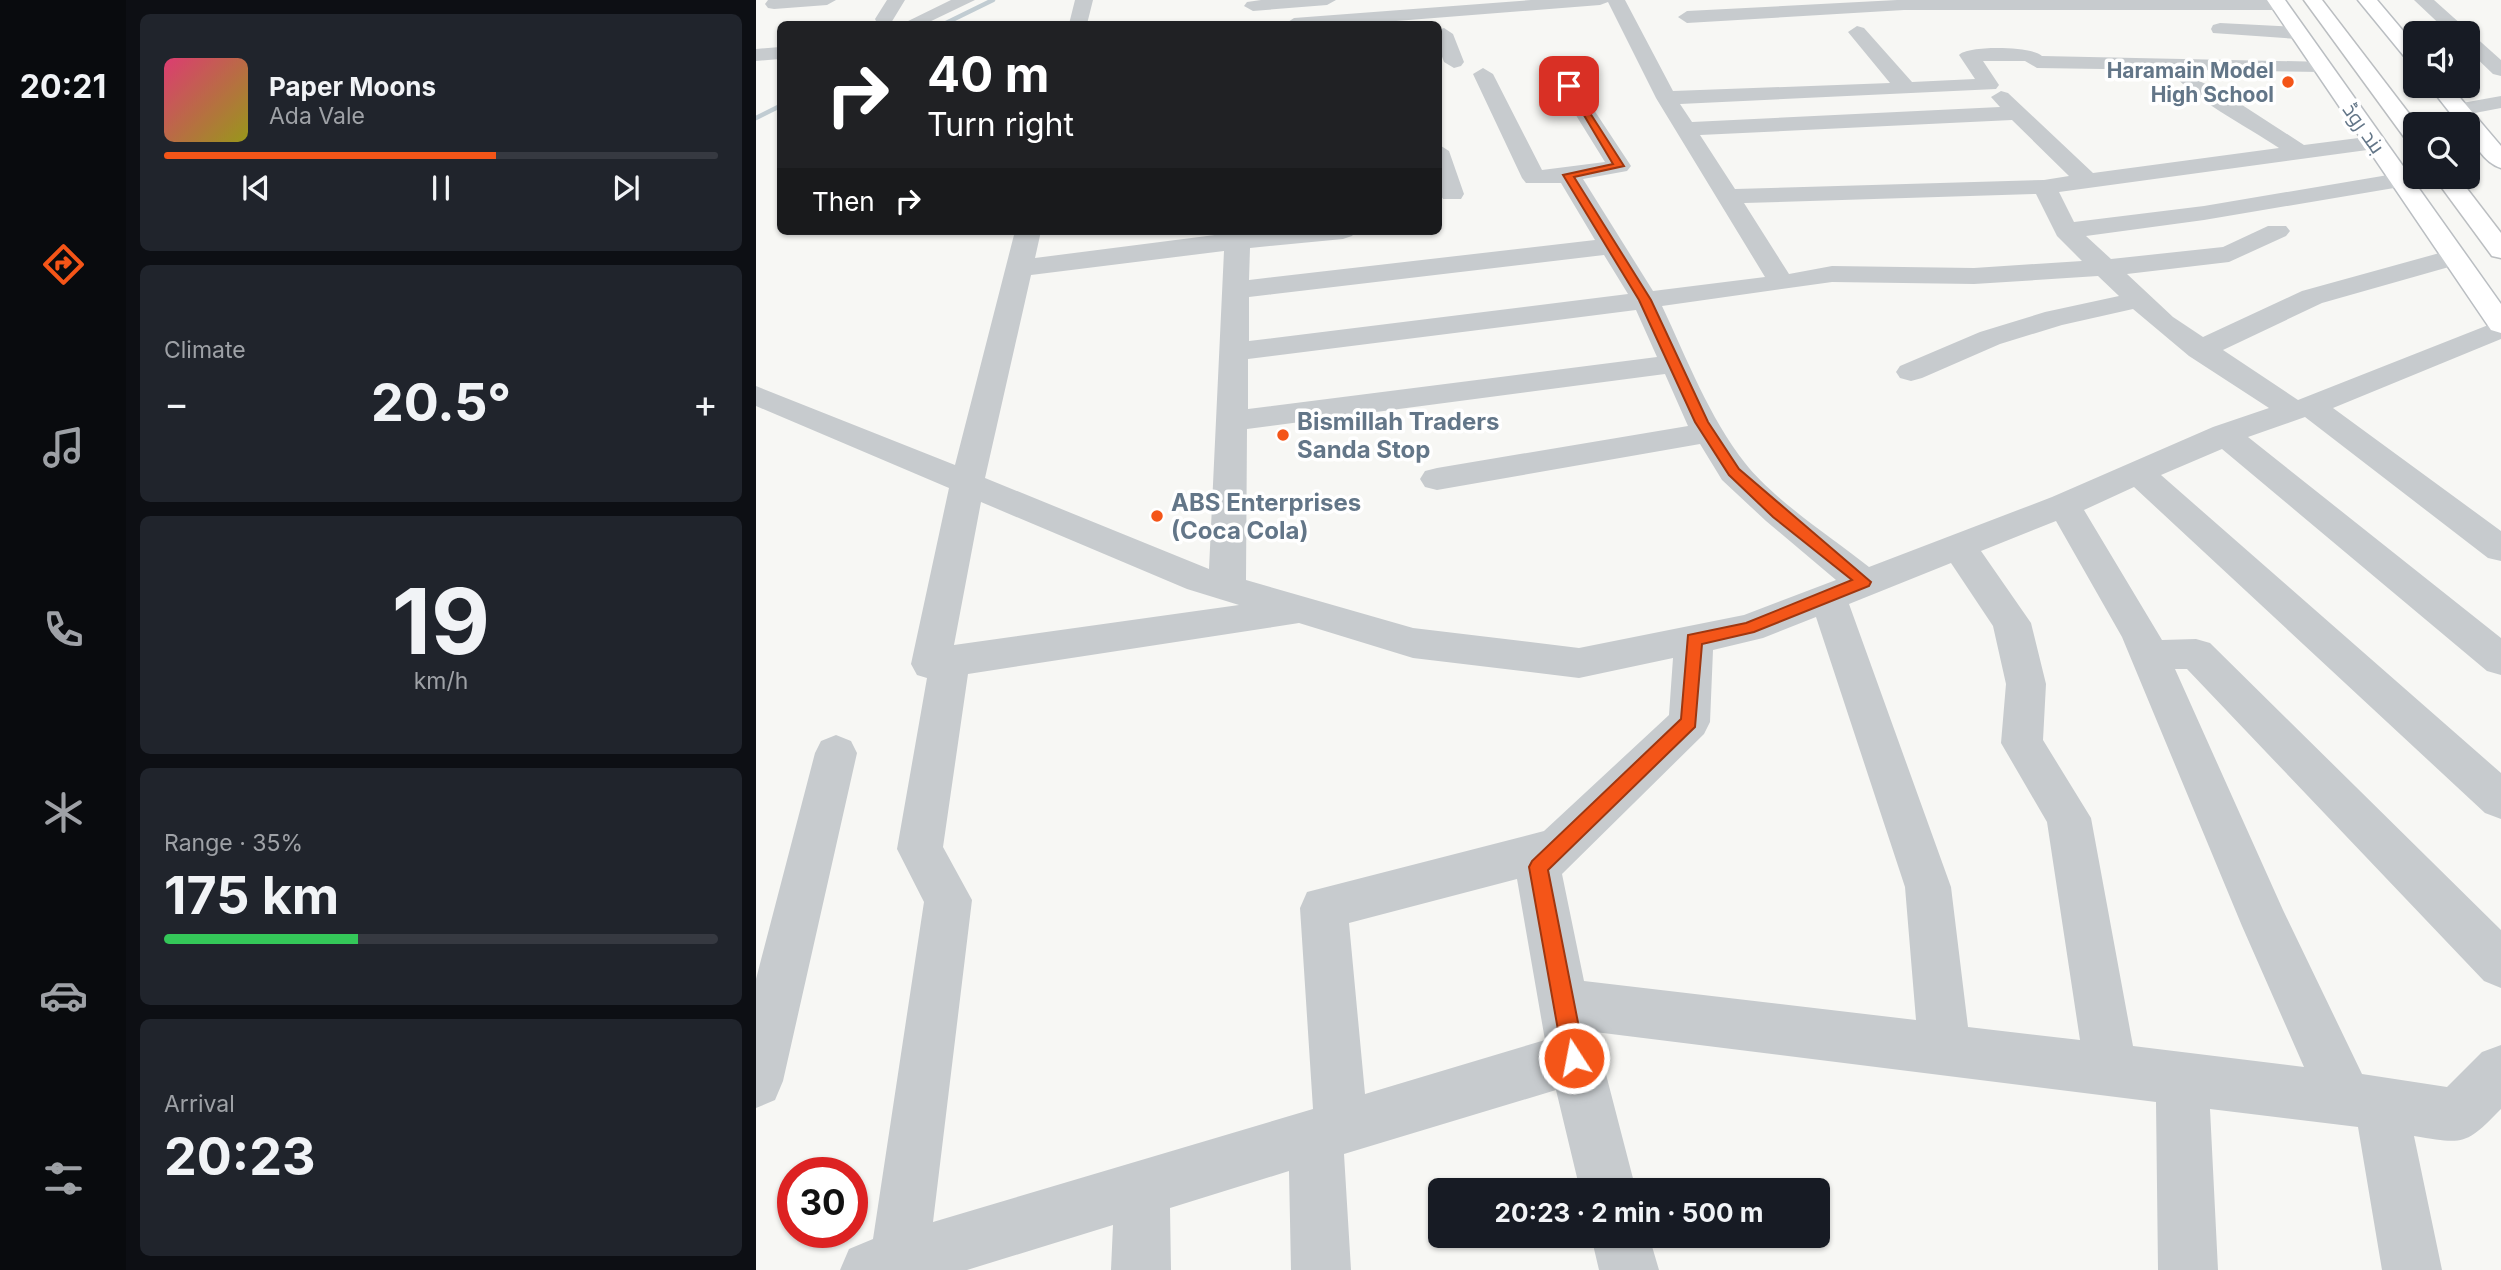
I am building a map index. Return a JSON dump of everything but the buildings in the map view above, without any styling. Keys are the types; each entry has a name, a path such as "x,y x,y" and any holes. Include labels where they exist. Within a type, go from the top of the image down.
{"main road":[{"path":"2313,0 2403,120"},
{"path":"2330,0 2415,112"},
{"path":"2367,0 2403,42"},
{"name":"بند روڈ","path":"2277,2 2501,327"},
{"path":"2449,98 2499,156"},
{"path":"2455,189 2501,250"},
{"path":"2474,189 2501,224"}],"street":[{"path":"774,4 827,0"},
{"path":"884,19 896,0"},
{"path":"918,21 966,0"},
{"path":"1079,21 1084,0"},
{"path":"1253,10 1329,0"},
{"path":"1323,21 1489,4 1600,0"},
{"path":"1616,0 1666,98 1782,282"},
{"path":"2424,0 2447,21"},
{"path":"1687,17 1904,5 2016,2 2277,2"},
{"path":"1489,4 1503,29"},
{"path":"2206,29 2298,33"},
{"path":"1885,31 1857,32 1906,89"},
{"path":"1442,35 1467,32"},
{"path":"1442,37 1454,62"},
{"path":"756,55 777,53"},
{"path":"2087,181 1989,85 1969,55 2030,55 2037,62 2321,66"},
{"path":"2480,57 2491,72"},
{"path":"2175,64 2192,85 2212,94 2300,152"},
{"path":"1483,74 1534,178 1619,166 1556,66"},
{"path":"1666,98 1989,85"},
{"path":"2459,110 2501,102"},
{"path":"1686,129 2017,113"},
{"path":"1727,195 2044,187 2374,143"},
{"path":"1568,175 1645,300 1709,432 1734,472 1778,513 1846,589 1928,887 1945,1050"},
{"path":"2066,231 2204,213 2400,180"},
{"path":"2044,187 2066,231 2138,300 2199,349 2302,408 2501,550"},
{"path":"1234,352 1832,274 1974,276 2105,269 2229,254 2277,231"},
{"path":"1027,235 967,484 931,664 1301,610"},
{"path":"1019,268 1290,235"},
{"path":"1227,588 1235,290 1251,238"},
{"path":"1235,290 1612,247"},
{"path":"2199,349 2312,297 2454,257"},
{"path":"1911,372 1990,338 2055,318 2138,300"},
{"path":"756,395 967,484 1227,588 1413,643 1579,663 1749,628 2064,505 2224,434 2302,408 2501,327"},
{"path":"1232,421 1675,364"},
{"path":"1437,479 1709,432"},
{"path":"2224,434 2501,660"},
{"path":"2136,471 2501,800"},
{"path":"2064,505 2149,655 2266,926 2363,1101 2412,1270"},
{"path":"1958,545 2012,624 2026,684 2022,743 2069,818 2111,1070"},
{"path":"1605,1178 1574,1058 1538,867 1689,722 1694,639"},
{"path":"2149,655 2196,654 2501,964"},
{"path":"950,661 919,849 948,900 889,1267 1574,1058"},
{"path":"756,1082 836,753"},
{"path":"1321,1270 1328,1132 1324,908 1558,848"},
{"path":"1563,1003 2363,1101 2457,1116 2501,1071"},
{"path":"2182,1079 2188,1270"},
{"path":"1141,1270 1142,1189"},
{"path":"1623,1248 1629,1270"}],"waterway":[{"path":"950,21 993,0"},
{"path":"756,118 777,108"}],"place":[{"name":"Haramain Model High School","path":"2288,82"},
{"name":"Bismillah Traders Sanda Stop","path":"1283,435"},
{"name":"ABS Enterprises (Coca Cola)","path":"1157,516"}],"route":[{"path":"1569,86 1619,166 1568,175 1645,300 1702,422 1734,472 1778,513 1863,582 1749,628 1694,639 1689,722 1538,867 1574,1058"}]}
